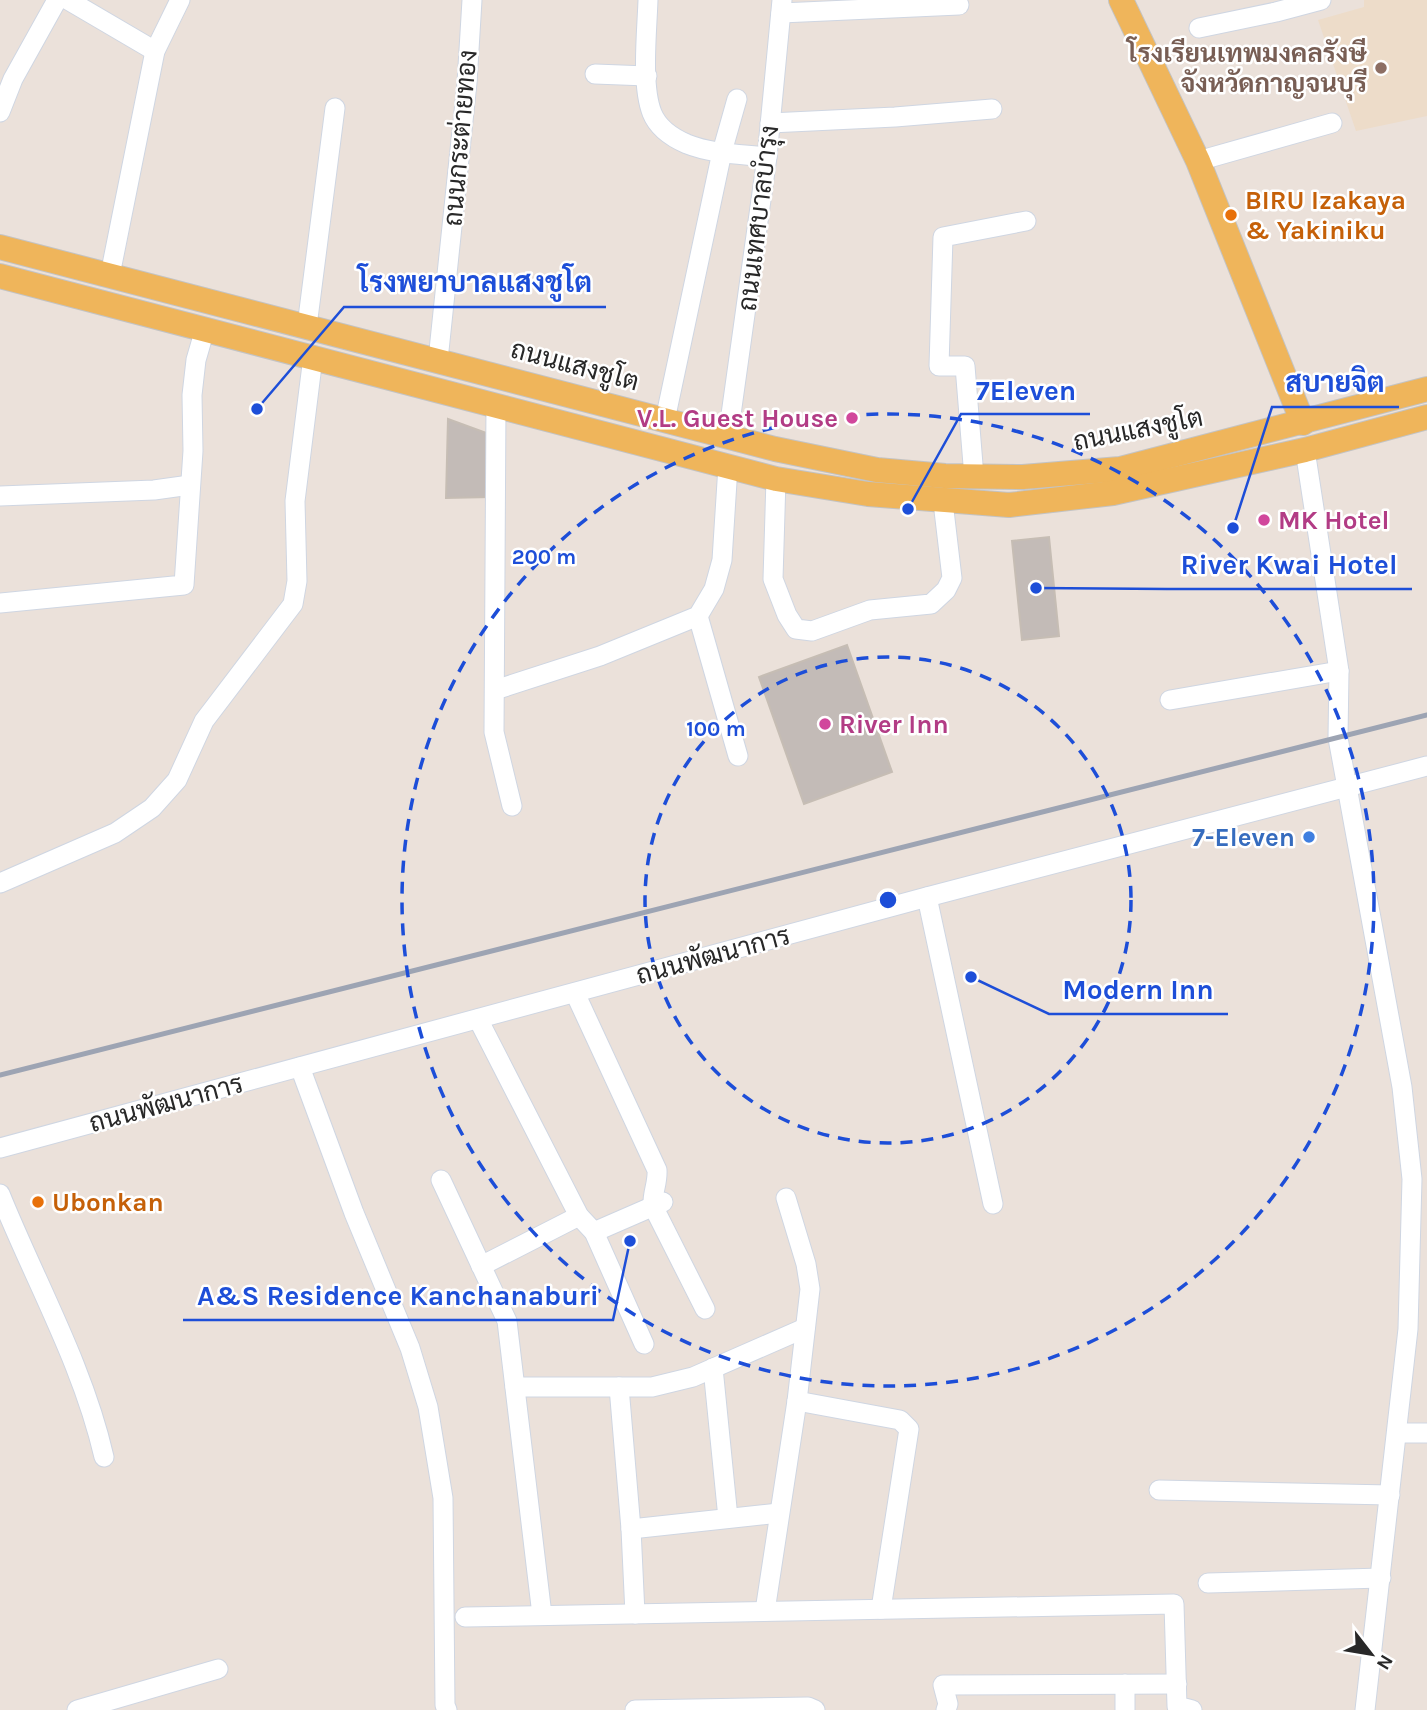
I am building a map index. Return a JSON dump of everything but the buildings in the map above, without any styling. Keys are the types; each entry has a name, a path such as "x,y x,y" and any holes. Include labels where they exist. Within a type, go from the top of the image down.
{"main road":[{"path":"1121,0 1198,161 1303,423"},
{"name":"ถนนแสงชูโต","path":"0,247 775,449 877,470 945,476 1023,477 1120,469 1427,389"},
{"name":"ถนนแสงชูโต","path":"0,276 776,479 868,494 943,502 1009,505 1113,493 1305,450 1427,417"},
{"path":"943,502 945,476"}],"street":[{"path":"0,112 13,79 57,0"},
{"path":"68,0 155,51"},
{"path":"110,275 155,51 180,0"},
{"name":"ถนนกระต่ายทอง","path":"438,360 467,83 472,0"},
{"path":"648,0 648,99 652,114 660,126 687,144 722,152 767,157"},
{"path":"1199,29 1321,0"},
{"path":"781,6 959,5"},
{"name":"ถนนเทศบาลบำรุง","path":"729,436 767,157 781,6"},
{"path":"595,74 647,76"},
{"path":"665,420 722,152 737,99"},
{"path":"307,326 335,108"},
{"path":"770,123 895,117 992,108"},
{"path":"1198,161 1332,122"},
{"path":"974,477 965,366 939,366 943,237 1026,221"},
{"path":"0,603 184,585 192,395 205,329"},
{"path":"0,883 115,832 152,808 177,780 204,721 293,604 297,581 295,501 313,357"},
{"path":"496,405 496,744 512,806"},
{"path":"1305,450 1339,671 1338,738 1420,1177 1408,1329 1365,1710"},
{"path":"495,690 600,656 698,616 714,589 722,560 728,466"},
{"path":"776,479 773,579 787,615 796,629 805,631 812,631 870,610 930,604 946,590 952,578 943,502"},
{"path":"0,496 154,490 190,485"},
{"path":"698,616 738,756"},
{"path":"1170,700 1339,671"},
{"name":"ถนนพัฒนาการ","path":"0,1148 927,897 1427,766"},
{"path":"927,897 993,1204"},
{"path":"575,993 657,1170 658,1180 652,1193 705,1309"},
{"path":"478,1019 579,1216 594,1232 644,1345"},
{"path":"300,1067 354,1213 410,1348 428,1407 443,1498 444,1705 447,1710"},
{"path":"440,1180 507,1321 542,1615"},
{"path":"0,1194 77,1370 104,1457"},
{"path":"765,1611 797,1401 810,1289 806,1264 786,1198"},
{"path":"594,1232 658,1204"},
{"path":"481,1266 579,1216"},
{"path":"515,1387 652,1387 693,1377 805,1328"},
{"path":"713,1368 729,1518"},
{"path":"619,1387 635,1614"},
{"path":"797,1401 900,1420 909,1429 881,1609"},
{"path":"1397,1433 1427,1433"},
{"path":"1159,1490 1390,1495"},
{"path":"631,1529 779,1513"},
{"path":"1208,1583 1381,1578"},
{"path":"465,1617 1174,1604 1177,1706 1192,1710"},
{"path":"77,1710 218,1669"},
{"path":"1125,1684 1125,1710"},
{"path":"946,1710 948,1704 943,1685 1177,1684"},
{"path":"635,1710 808,1707 815,1710"}],"shaded area":[{"name":"โรงเรียนเทพมงคลรังษี จังหวัดกาญจนบุรี","path":"1364,0 1427,0 1427,116 1356,131 1318,20 1364,7"}],"railway":[{"path":"0,1075 1427,715"}],"place":[{"name":"โรงเรียนเทพมงคลรังษี จังหวัดกาญจนบุรี","path":"1381,68"},
{"name":"BIRU Izakaya & Yakiniku","path":"1231,215"},
{"name":"โรงพยาบาลแสงชูโต","path":"257,409"},
{"name":"V.L. Guest House","path":"852,418"},
{"name":"7Eleven","path":"908,509"},
{"name":"MK Hotel","path":"1264,520"},
{"name":"สบายจิต","path":"1233,528"},
{"name":"River Kwai Hotel","path":"1036,588"},
{"name":"River Inn","path":"825,724"},
{"name":"7-Eleven","path":"1309,837"},
{"name":"Modern Inn","path":"971,977"},
{"name":"Ubonkan","path":"38,1202"},
{"name":"A&S Residence Kanchanaburi","path":"630,1241"}]}
